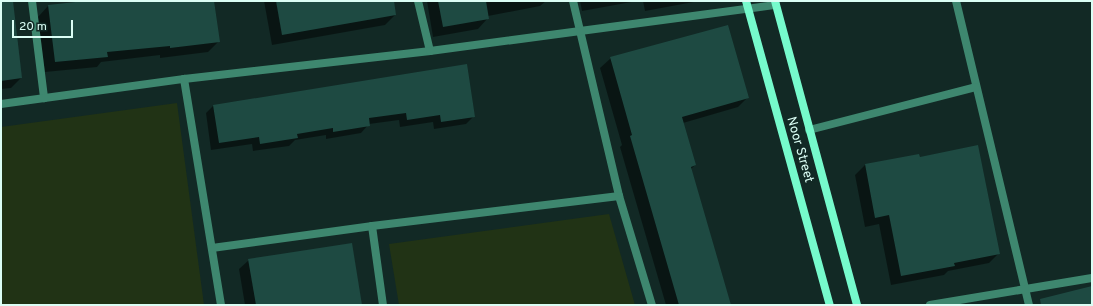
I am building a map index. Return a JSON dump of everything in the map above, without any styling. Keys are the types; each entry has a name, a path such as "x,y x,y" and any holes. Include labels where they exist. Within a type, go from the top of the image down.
{"main road":[{"name":"Noor Street","path":"776,3 857,305"},
{"name":"Noor Street","path":"747,5 830,305"}],"street":[{"path":"32,1 44,98"},
{"path":"418,1 430,52"},
{"path":"573,1 620,196 652,305"},
{"path":"956,1 1029,305"},
{"path":"1,104 184,79 430,52 580,32 747,5 776,3"},
{"path":"184,79 221,305"},
{"path":"809,130 976,87"},
{"path":"212,248 372,226 620,196"},
{"path":"372,226 383,305"},
{"path":"930,305 1092,278"}],"green space":[{"path":"177,103 204,305 1,305 1,127"},
{"path":"609,214 635,305 399,305 389,244"}],"building":[{"path":"1,1 13,1 22,78 1,81"},
{"path":"85,1 214,1 220,42 170,48 170,46 107,52 108,57 55,62 48,5"},
{"path":"276,1 394,1 396,15 282,35"},
{"path":"438,1 486,1 489,19 443,27"},
{"path":"728,25 749,98 682,117 696,165 691,167 731,305 679,305 630,136 632,135 610,57"},
{"path":"467,64 475,117 441,122 440,115 407,120 406,113 369,118 370,126 333,132 333,128 297,134 298,138 260,144 259,137 219,143 213,105"},
{"path":"978,145 1000,254 954,263 955,266 901,276 889,215 875,218 865,164 919,154 920,157"},
{"path":"352,243 362,305 256,305 248,259"},
{"path":"1092,286 1092,305 1041,305 1040,299"}]}
